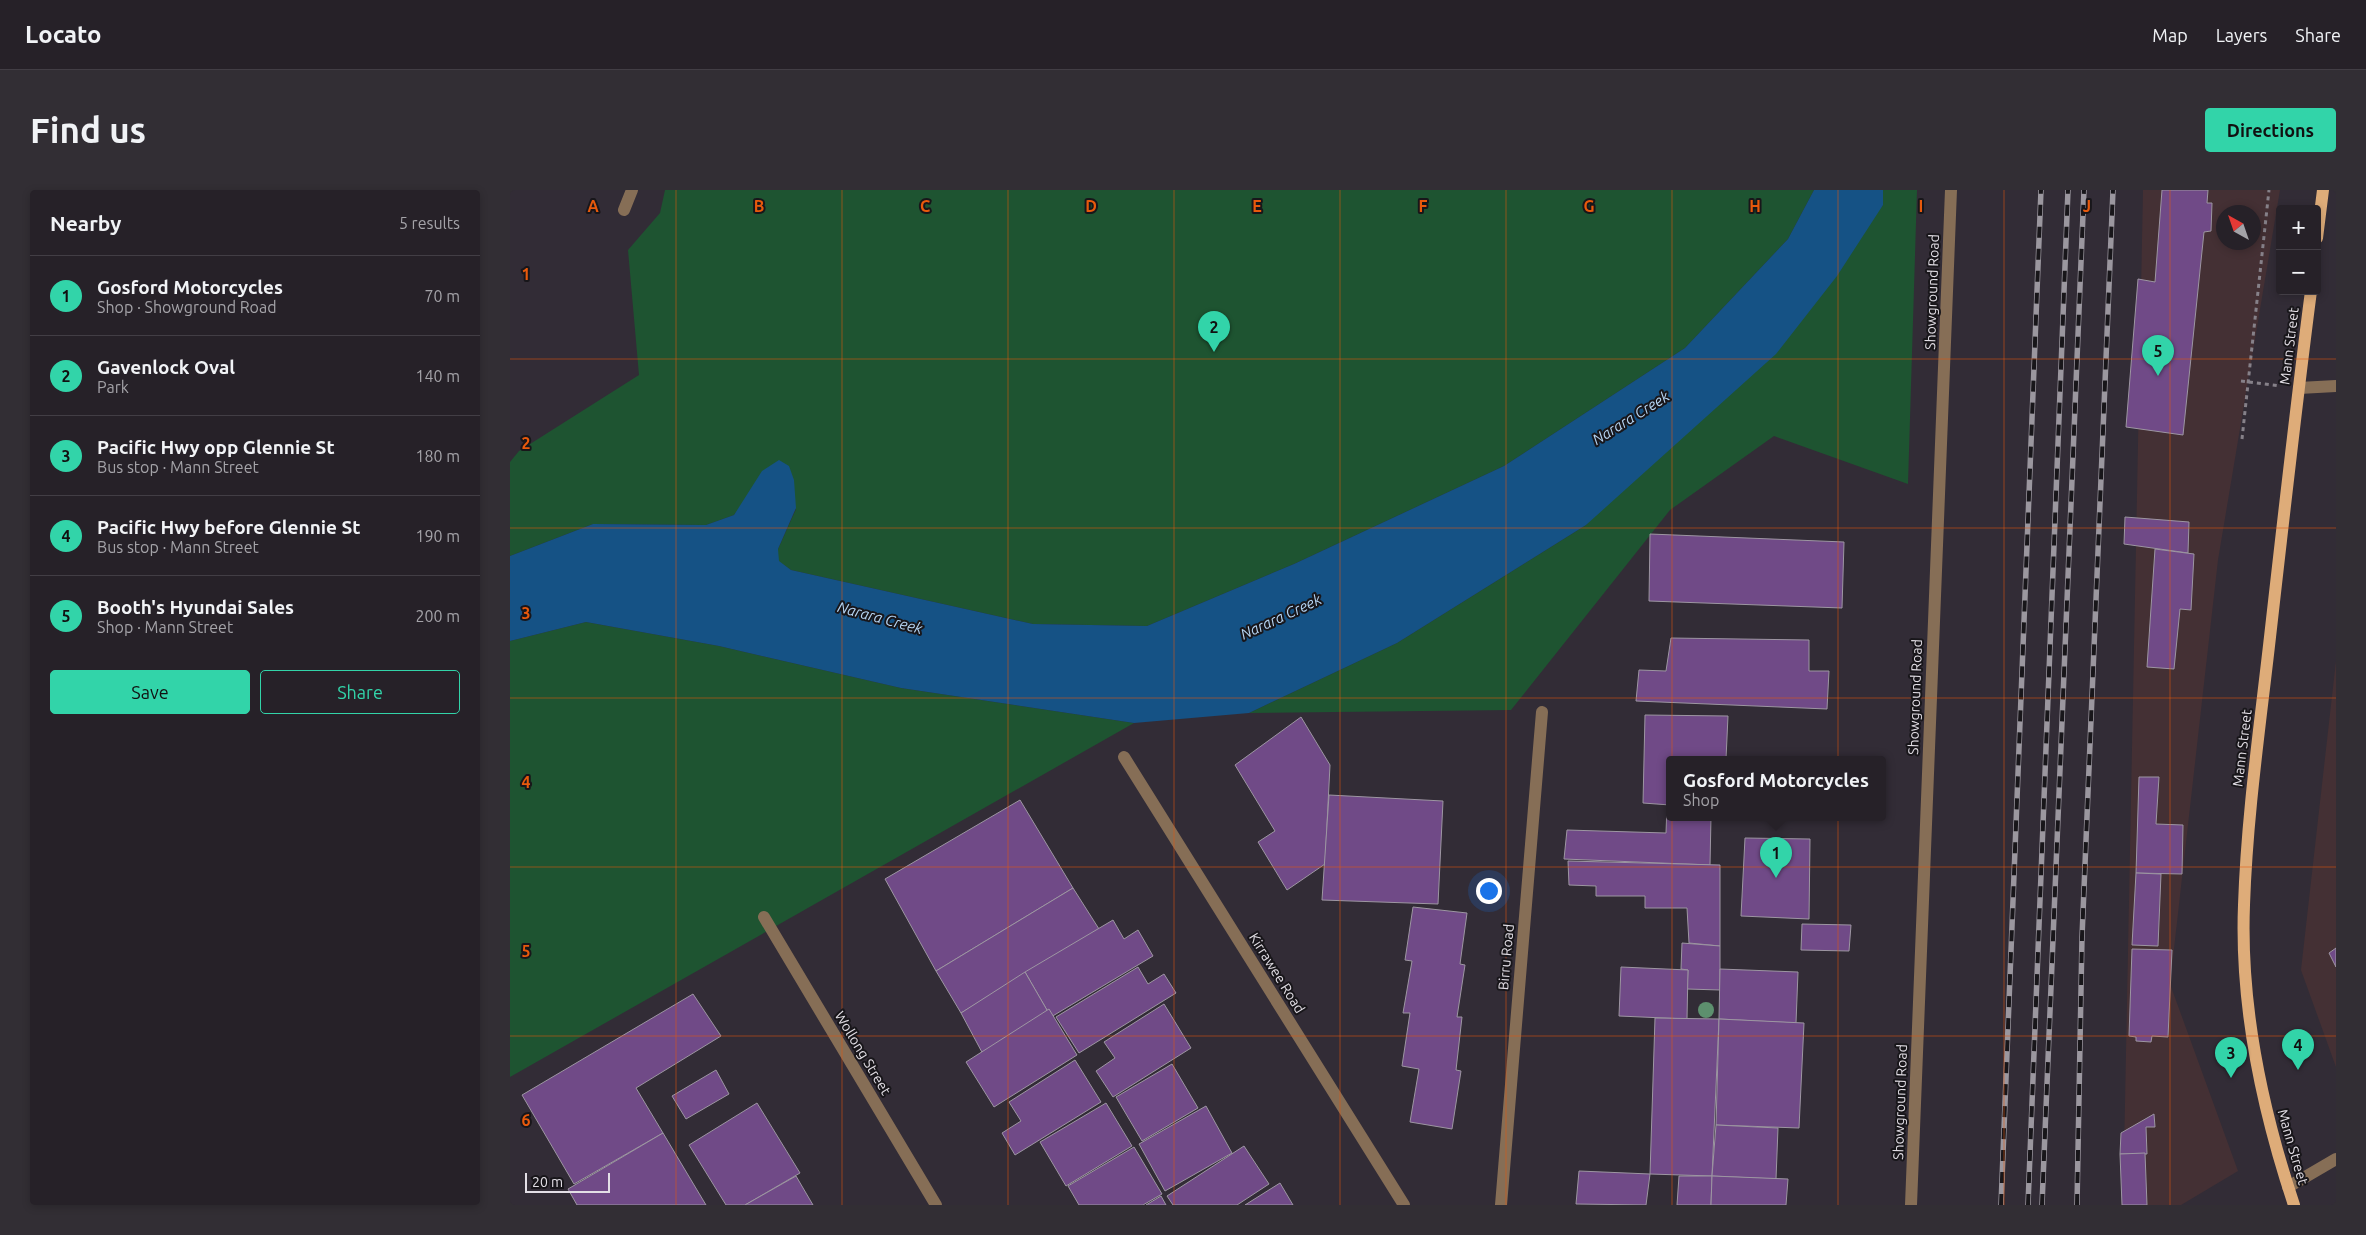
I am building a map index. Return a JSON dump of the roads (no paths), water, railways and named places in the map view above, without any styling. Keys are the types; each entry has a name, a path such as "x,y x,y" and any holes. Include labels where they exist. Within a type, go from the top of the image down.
{"main road":[{"path":"2321,206 2323,190"},
{"name":"Mann Street","path":"2294,1205 2273,1139 2255,1057 2246,984 2244,906 2252,796 2311,295"}],"street":[{"path":"624,210 632,190"},
{"name":"Showground Road","path":"1911,1205 1951,190"},
{"path":"2299,388 2336,386"},
{"name":"Birru Road","path":"1501,1205 1542,712"},
{"name":"Kirrawee Road","path":"1124,757 1404,1205"},
{"name":"Wollong Street","path":"764,917 936,1205"},
{"path":"2288,1187 2336,1159"}],"water":[{"name":"Narara Creek","path":"1814,190 1883,190 1883,205 1837,276 1776,354 1586,525 1397,643 1249,713 1134,723 901,688 719,646 586,622 510,641 510,556 593,524 706,525 734,515 762,471 779,460 789,466 794,480 796,508 778,549 779,561 791,570 1033,624 1147,626 1294,564 1504,466 1685,348 1788,239"}],"railway":[{"path":"2001,1205 2041,190"},
{"path":"2028,1205 2068,190"},
{"path":"2042,1205 2084,190"},
{"path":"2077,1205 2082,937 2113,190"}],"place":[{"name":"Gavenlock Oval","path":"1214,352"},
{"name":"Booth's Hyundai Sales","path":"2158,376"},
{"name":"Gosford Motorcycles","path":"1776,878"},
{"name":"Pacific Hwy before Glennie St","path":"2298,1070"},
{"name":"Pacific Hwy opp Glennie St","path":"2231,1078"}]}
